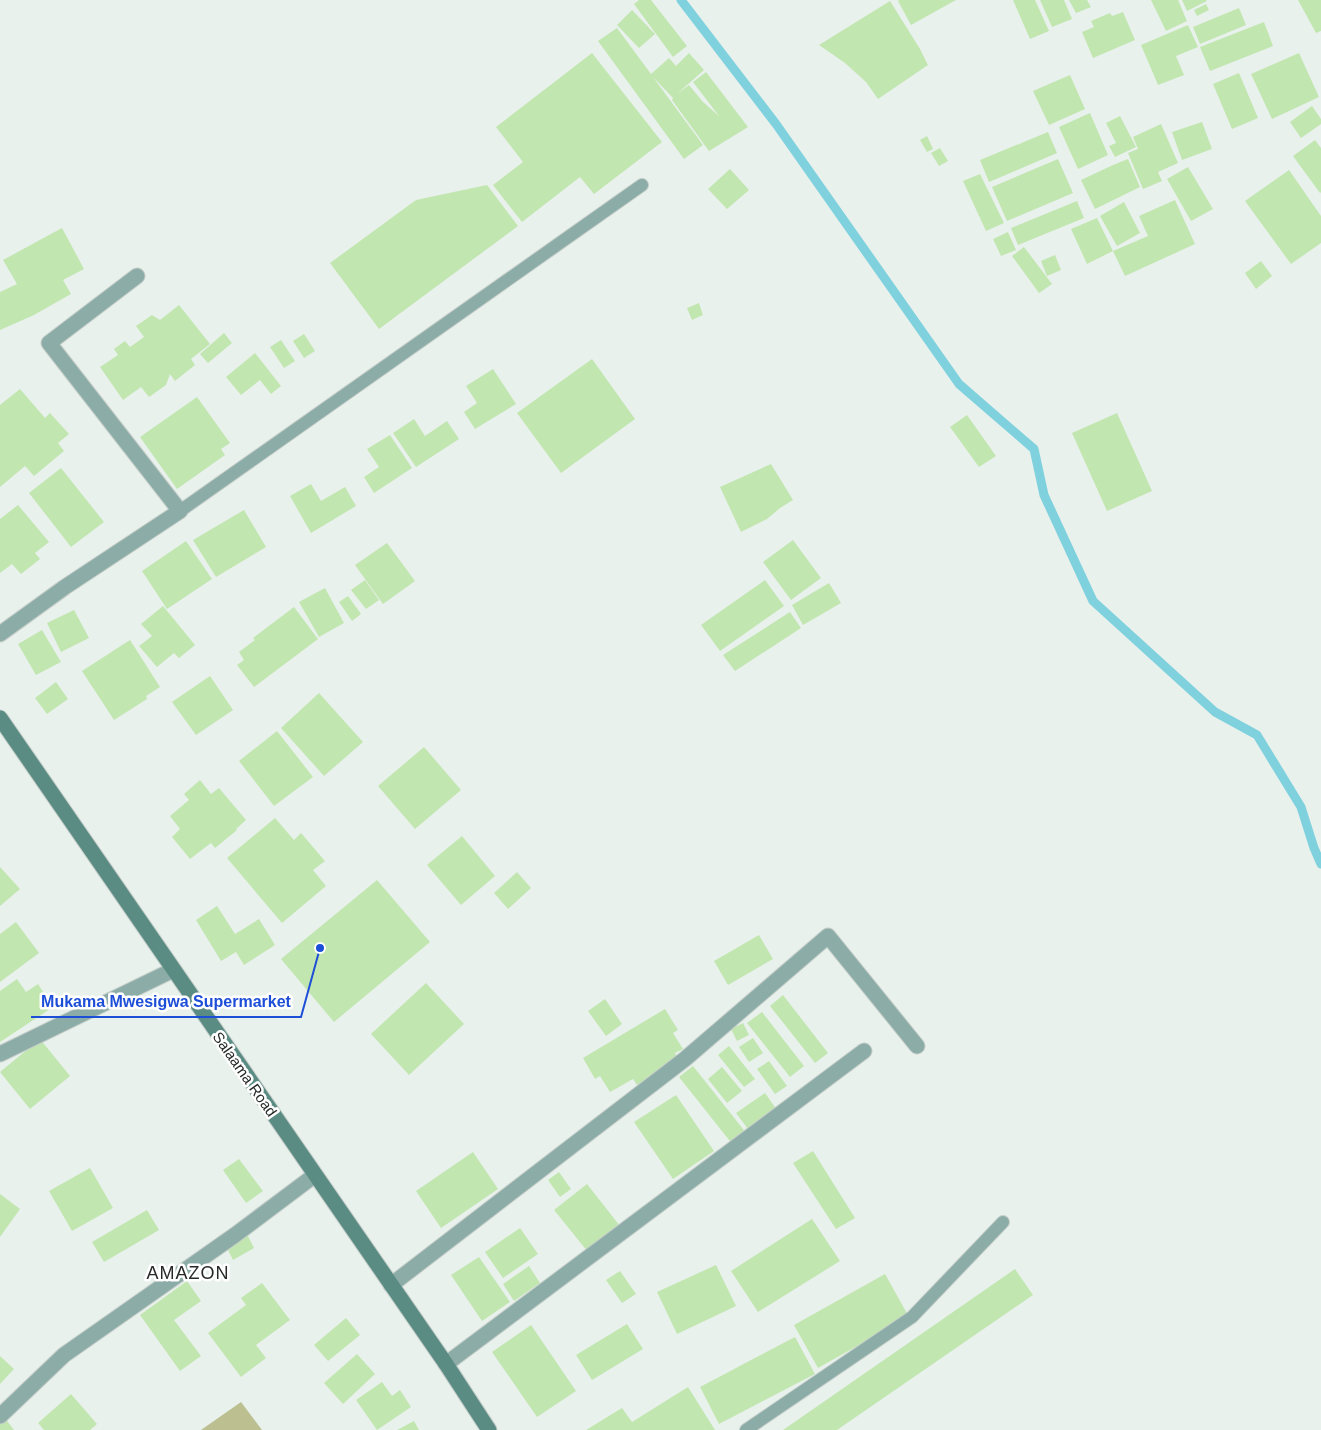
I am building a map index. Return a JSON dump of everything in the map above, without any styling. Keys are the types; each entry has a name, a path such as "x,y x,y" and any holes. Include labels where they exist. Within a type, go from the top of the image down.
{"main road":[{"name":"Salaama Road","path":"0,718 490,1430"}],"street":[{"path":"0,634 65,586 180,511 49,342 137,276"},
{"path":"391,1285 685,1059 828,936 917,1046"},
{"path":"0,1054 173,970"},
{"path":"446,1364 864,1051"},
{"path":"0,1416 64,1356 236,1235 315,1175"}],"lane":[{"path":"180,511 642,185"},
{"path":"746,1430 912,1316 1003,1222"}],"green space":[{"path":"241,1402 262,1430 201,1430"}],"building":[{"path":"639,0 651,0 687,46 673,57 634,4"},
{"path":"899,0 956,0 911,25"},
{"path":"1013,0 1035,0 1049,31 1030,39"},
{"path":"1040,0 1064,0 1072,19 1052,27"},
{"path":"1069,0 1087,0 1091,7 1076,13"},
{"path":"1151,0 1178,0 1187,21 1166,31"},
{"path":"1182,0 1206,0 1207,1 1187,11"},
{"path":"1298,0 1321,0 1321,31 1316,33"},
{"path":"890,1 928,65 878,99 866,82 845,63 819,45"},
{"path":"1206,4 1209,10 1197,16 1194,10"},
{"path":"1239,8 1246,25 1200,44 1193,27"},
{"path":"632,10 655,34 639,48 617,25"},
{"path":"1123,12 1135,40 1093,58 1082,32 1094,27 1091,21 1110,13 1112,16"},
{"path":"1264,22 1273,46 1210,71 1200,47"},
{"path":"1188,25 1198,47 1176,56 1184,75 1158,85 1141,45"},
{"path":"617,28 651,74 669,58 676,66 689,53 704,70 677,94 689,85 703,102 719,116 693,82 706,72 748,127 709,151 672,100 673,98 653,77 703,145 684,159 598,41"},
{"path":"592,53 662,142 594,194 580,177 522,222 493,185 523,162 496,127"},
{"path":"1299,53 1319,97 1272,119 1251,74"},
{"path":"1239,73 1258,118 1232,129 1213,84"},
{"path":"1070,75 1085,109 1049,125 1033,91"},
{"path":"1312,106 1321,119 1321,124 1301,138 1290,122"},
{"path":"1090,113 1108,155 1078,169 1059,127"},
{"path":"1120,116 1136,147 1115,157 1109,146 1116,143 1106,123"},
{"path":"1202,122 1212,149 1182,160 1172,132"},
{"path":"1161,124 1178,163 1158,172 1162,181 1143,189 1128,153 1138,149 1133,137"},
{"path":"1048,132 1057,153 989,182 980,160"},
{"path":"927,136 933,149 927,152 920,140"},
{"path":"1315,140 1321,148 1320,193 1293,156"},
{"path":"940,148 948,161 939,166 931,153"},
{"path":"1058,159 1073,193 1007,221 992,187"},
{"path":"1128,159 1140,187 1095,209 1081,180"},
{"path":"1188,167 1213,209 1191,221 1167,179"},
{"path":"730,169 749,190 727,209 708,189"},
{"path":"1289,170 1321,216 1321,243 1291,264 1245,201"},
{"path":"980,174 1004,223 986,231 963,181"},
{"path":"487,185 518,226 379,329 330,263 416,200"},
{"path":"1175,200 1195,244 1125,276 1113,251 1148,236 1139,216"},
{"path":"1077,201 1084,218 1018,245 1011,228"},
{"path":"1124,202 1140,233 1117,246 1100,216"},
{"path":"1097,218 1113,251 1087,264 1071,229"},
{"path":"62,228 84,269 63,280 71,294 34,315 0,330 0,292 17,284 3,260"},
{"path":"1008,232 1016,250 1001,256 993,239"},
{"path":"1024,247 1052,284 1039,293 1012,256"},
{"path":"1055,255 1061,270 1047,276 1041,261"},
{"path":"1261,261 1272,276 1256,289 1245,273"},
{"path":"699,303 703,315 692,320 687,308"},
{"path":"179,305 210,344 191,359 195,365 175,381 170,374 166,385 149,397 141,387 123,400 100,367 118,355 114,349 125,341 130,347 144,337 136,326 152,315 160,320"},
{"path":"224,333 232,343 208,363 200,354"},
{"path":"304,334 315,351 304,358 293,341"},
{"path":"281,340 295,361 284,368 270,347"},
{"path":"255,353 281,386 271,394 260,380 241,395 226,377"},
{"path":"592,359 635,419 561,473 517,413"},
{"path":"493,369 516,404 475,429 464,412 477,403 466,386"},
{"path":"20,389 45,418 50,413 69,434 58,443 64,451 34,476 25,466 0,487 0,405"},
{"path":"197,397 230,443 221,449 225,455 177,489 140,437"},
{"path":"1117,413 1152,491 1107,511 1072,433"},
{"path":"967,415 996,456 979,467 950,427"},
{"path":"414,419 425,436 447,421 459,439 416,467 393,433"},
{"path":"390,435 412,468 374,493 364,477 379,467 367,449"},
{"path":"771,464 793,500 767,519 741,532 720,487"},
{"path":"61,468 104,522 71,547 29,493"},
{"path":"311,484 321,501 345,487 356,506 311,533 290,496"},
{"path":"18,505 49,542 35,553 40,559 21,574 12,564 0,573 0,519"},
{"path":"244,510 266,547 216,577 193,540"},
{"path":"793,540 821,578 791,600 763,562"},
{"path":"186,541 212,579 167,609 142,571"},
{"path":"387,543 415,581 383,604 355,565"},
{"path":"365,580 379,600 366,609 351,590"},
{"path":"765,580 784,606 720,651 701,625"},
{"path":"829,583 841,603 803,625 792,605"},
{"path":"325,588 344,623 319,637 299,602"},
{"path":"348,596 361,614 352,621 339,602"},
{"path":"163,606 195,645 179,658 174,653 157,667 139,646 152,636 141,624"},
{"path":"294,607 318,639 254,687 237,665 244,660 239,652 255,640 253,638"},
{"path":"74,610 89,638 61,652 47,623"},
{"path":"790,612 801,628 735,671 723,655"},
{"path":"42,630 61,662 36,675 18,644"},
{"path":"130,640 160,687 146,696 147,699 114,720 82,671"},
{"path":"210,676 233,710 196,735 172,702"},
{"path":"56,682 68,699 47,714 35,698"},
{"path":"319,693 363,742 324,776 281,728"},
{"path":"277,731 313,777 274,806 239,761"},
{"path":"424,747 461,790 415,829 378,786"},
{"path":"200,780 211,794 219,788 246,820 215,848 211,843 190,859 172,837 180,829 170,816 189,800 184,794"},
{"path":"275,818 294,840 301,833 325,861 313,870 326,886 282,923 227,858"},
{"path":"462,836 495,876 461,905 427,865"},
{"path":"0,867 20,889 0,906"},
{"path":"517,872 531,888 508,909 494,893"},
{"path":"377,880 430,942 334,1022 281,959"},
{"path":"217,906 235,934 259,919 275,945 244,965 236,952 221,961 196,920"},
{"path":"16,922 39,953 0,982 0,934"},
{"path":"759,935 773,959 728,985 714,961"},
{"path":"17,979 26,992 38,984 53,1007 0,1042 0,991"},
{"path":"426,983 464,1024 409,1075 371,1034"},
{"path":"783,995 828,1053 815,1063 770,1006"},
{"path":"605,999 622,1024 606,1036 588,1011"},
{"path":"665,1009 678,1030 673,1033 683,1049 675,1053 679,1061 637,1085 633,1079 610,1092 600,1076 595,1079 583,1058"},
{"path":"762,1012 804,1066 790,1077 747,1023"},
{"path":"743,1023 749,1035 737,1041 731,1029"},
{"path":"753,1038 763,1053 749,1062 739,1047"},
{"path":"40,1039 70,1076 30,1109 0,1072"},
{"path":"729,1046 755,1079 744,1087 718,1055"},
{"path":"769,1061 787,1086 775,1094 757,1069"},
{"path":"693,1066 747,1134 733,1145 679,1077"},
{"path":"722,1067 742,1091 727,1103 708,1079"},
{"path":"765,1093 777,1110 748,1129 736,1113"},
{"path":"676,1095 714,1151 673,1179 634,1122"},
{"path":"813,1151 855,1218 836,1229 793,1163"},
{"path":"473,1152 498,1189 441,1228 416,1191"},
{"path":"239,1159 263,1191 246,1203 223,1170"},
{"path":"90,1168 113,1208 72,1231 49,1191"},
{"path":"559,1172 571,1189 560,1197 548,1180"},
{"path":"587,1184 620,1226 588,1252 554,1210"},
{"path":"0,1194 20,1209 0,1237"},
{"path":"147,1210 159,1230 104,1262 92,1242"},
{"path":"812,1219 840,1261 758,1312 731,1271"},
{"path":"520,1228 538,1254 503,1278 485,1252"},
{"path":"247,1234 254,1248 233,1260 226,1246"},
{"path":"479,1257 510,1302 482,1321 451,1275"},
{"path":"716,1265 736,1306 677,1334 657,1292"},
{"path":"529,1266 540,1283 514,1301 503,1284"},
{"path":"1015,1269 1033,1295 837,1430 783,1430"},
{"path":"620,1271 636,1294 622,1303 606,1280"},
{"path":"885,1274 909,1317 818,1368 794,1325"},
{"path":"187,1281 201,1301 174,1320 201,1356 180,1371 140,1315"},
{"path":"262,1283 290,1320 256,1345 266,1358 241,1377 208,1333 246,1305 241,1298"},
{"path":"346,1318 360,1335 328,1361 314,1345"},
{"path":"627,1324 643,1349 592,1380 576,1355"},
{"path":"531,1325 576,1391 537,1417 492,1352"},
{"path":"795,1337 815,1374 719,1424 700,1387"},
{"path":"357,1354 375,1374 343,1404 324,1383"},
{"path":"0,1356 14,1369 0,1384"},
{"path":"382,1382 392,1396 400,1390 411,1407 377,1430 356,1400"},
{"path":"688,1387 715,1430 586,1430 622,1408 632,1422"},
{"path":"71,1394 97,1424 90,1430 44,1430 38,1423"},
{"path":"5,1418 14,1430 0,1430 0,1422"},
{"path":"414,1421 419,1430 397,1430"}],"waterway":[{"path":"681,0 776,124 959,384 1034,449 1044,495 1093,601 1215,712 1257,735 1301,807 1321,864"}],"place":[{"name":"Mukama Mwesigwa Supermarket","path":"320,948"}],"district":[{"name":"AMAZON","path":"188,1273"}]}
